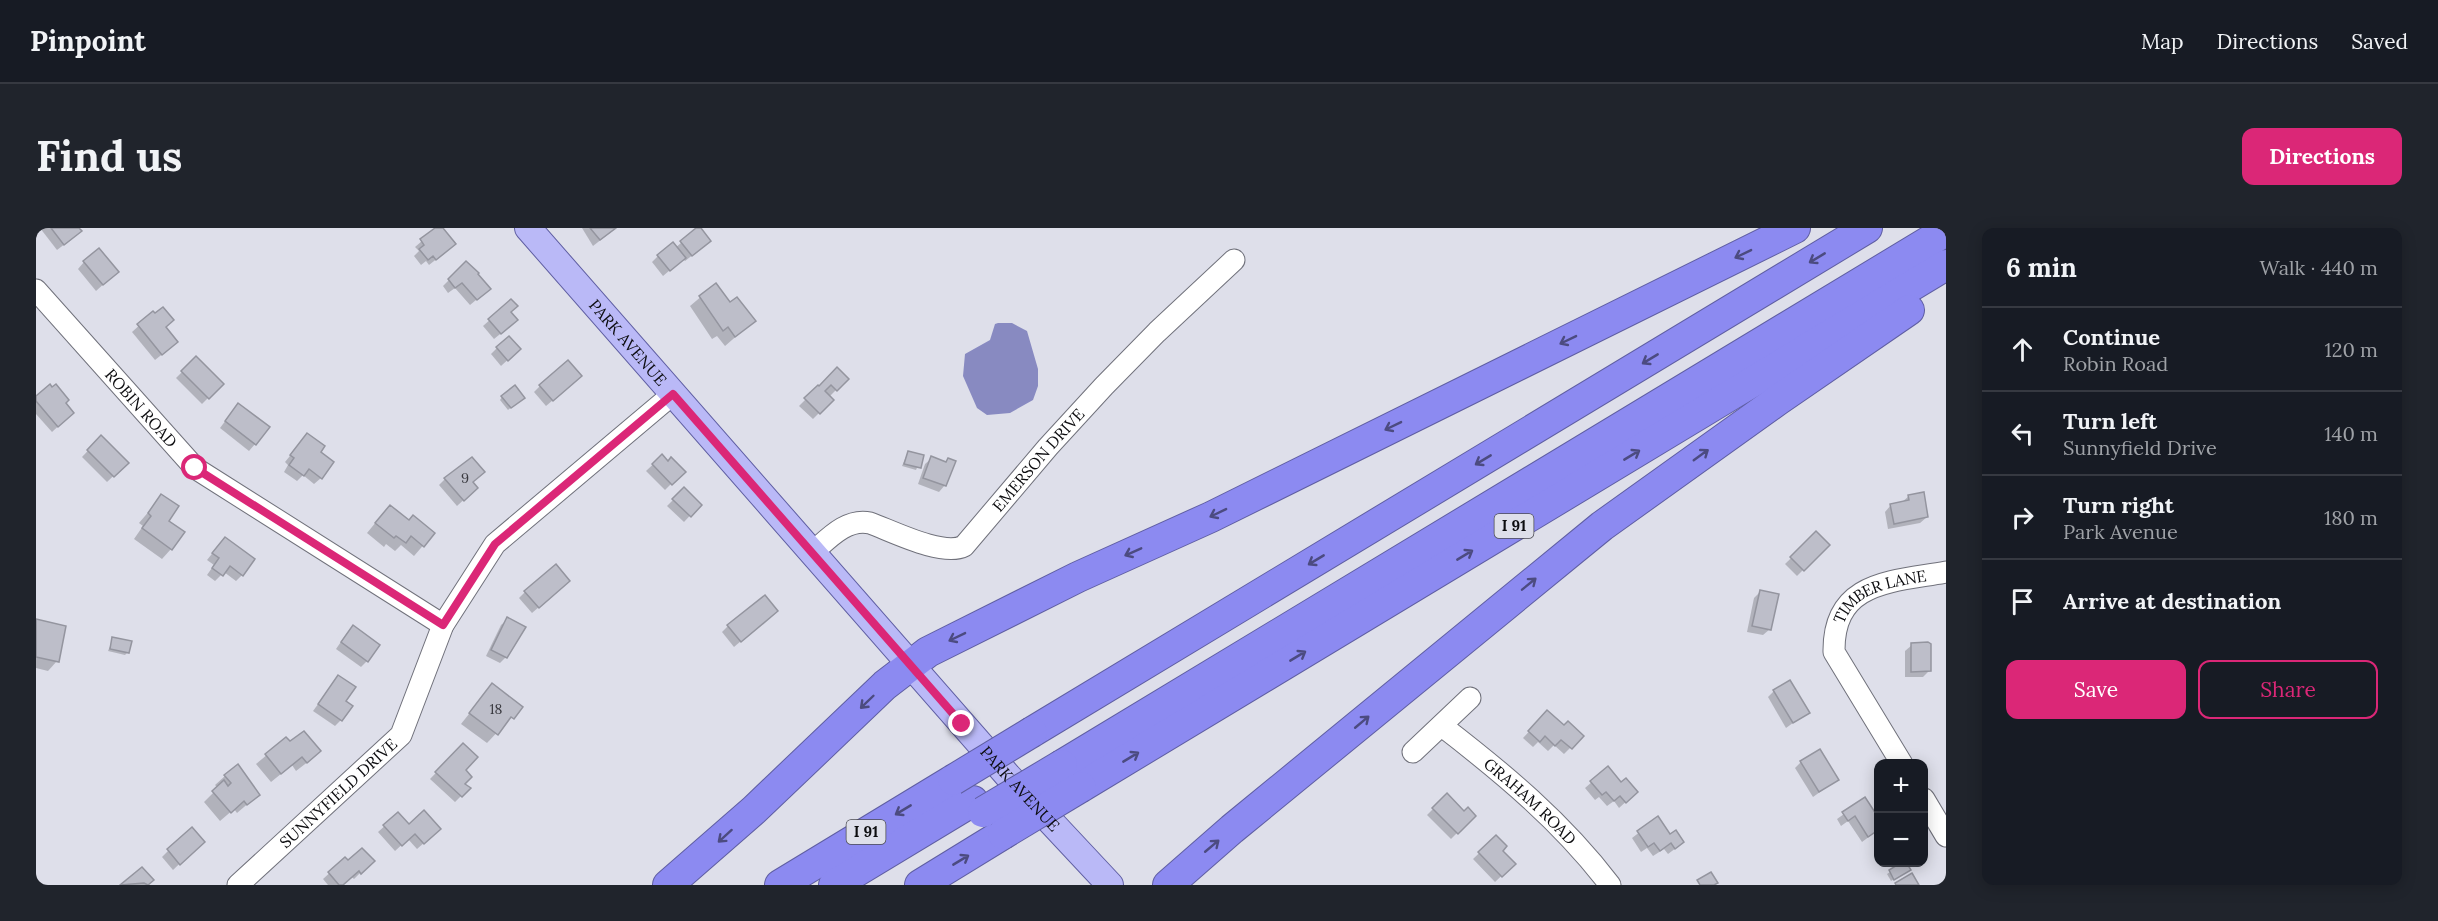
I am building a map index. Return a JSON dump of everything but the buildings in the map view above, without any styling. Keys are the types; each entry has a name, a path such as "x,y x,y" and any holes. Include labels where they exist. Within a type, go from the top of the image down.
{"highway":[{"path":"668,885 754,810 865,704 911,664 943,644 1078,577 1211,517 1795,228"},
{"name":"I 91","path":"780,885 1867,228"},
{"path":"1057,760 1923,228"},
{"path":"834,885 978,807 1946,231"},
{"name":"I 91","path":"920,885 1946,265"},
{"path":"1168,885 1240,822 1602,526 1946,284"},
{"path":"864,885 978,807"}],"main road":[{"name":"PARK AVENUE","path":"528,228 1029,799 1110,885"}],"street":[{"name":"EMERSON DRIVE","path":"813,552 838,531 860,522 870,523 941,549 954,550 964,546 1096,394 1151,338 1234,260"},
{"name":"ROBIN ROAD","path":"36,290 195,468 443,625"},
{"name":"SUNNYFIELD DRIVE","path":"238,885 401,735 443,625 495,544 673,394"},
{"name":"TIMBER LANE","path":"1899,759 1834,652 1834,634 1839,615 1856,596 1882,583 1946,572"},
{"path":"1413,752 1470,698"},
{"name":"GRAHAM ROAD","path":"1442,726 1536,803 1570,836 1610,885"},
{"path":"1928,807 1946,836"}],"water":[{"path":"1012,323 1027,331 1038,369 1038,386 1033,400 1010,413 987,415 977,408 963,376 965,354 990,340 995,324"}],"route":[{"path":"195,468 443,625 495,544 673,394 962,724"}]}
